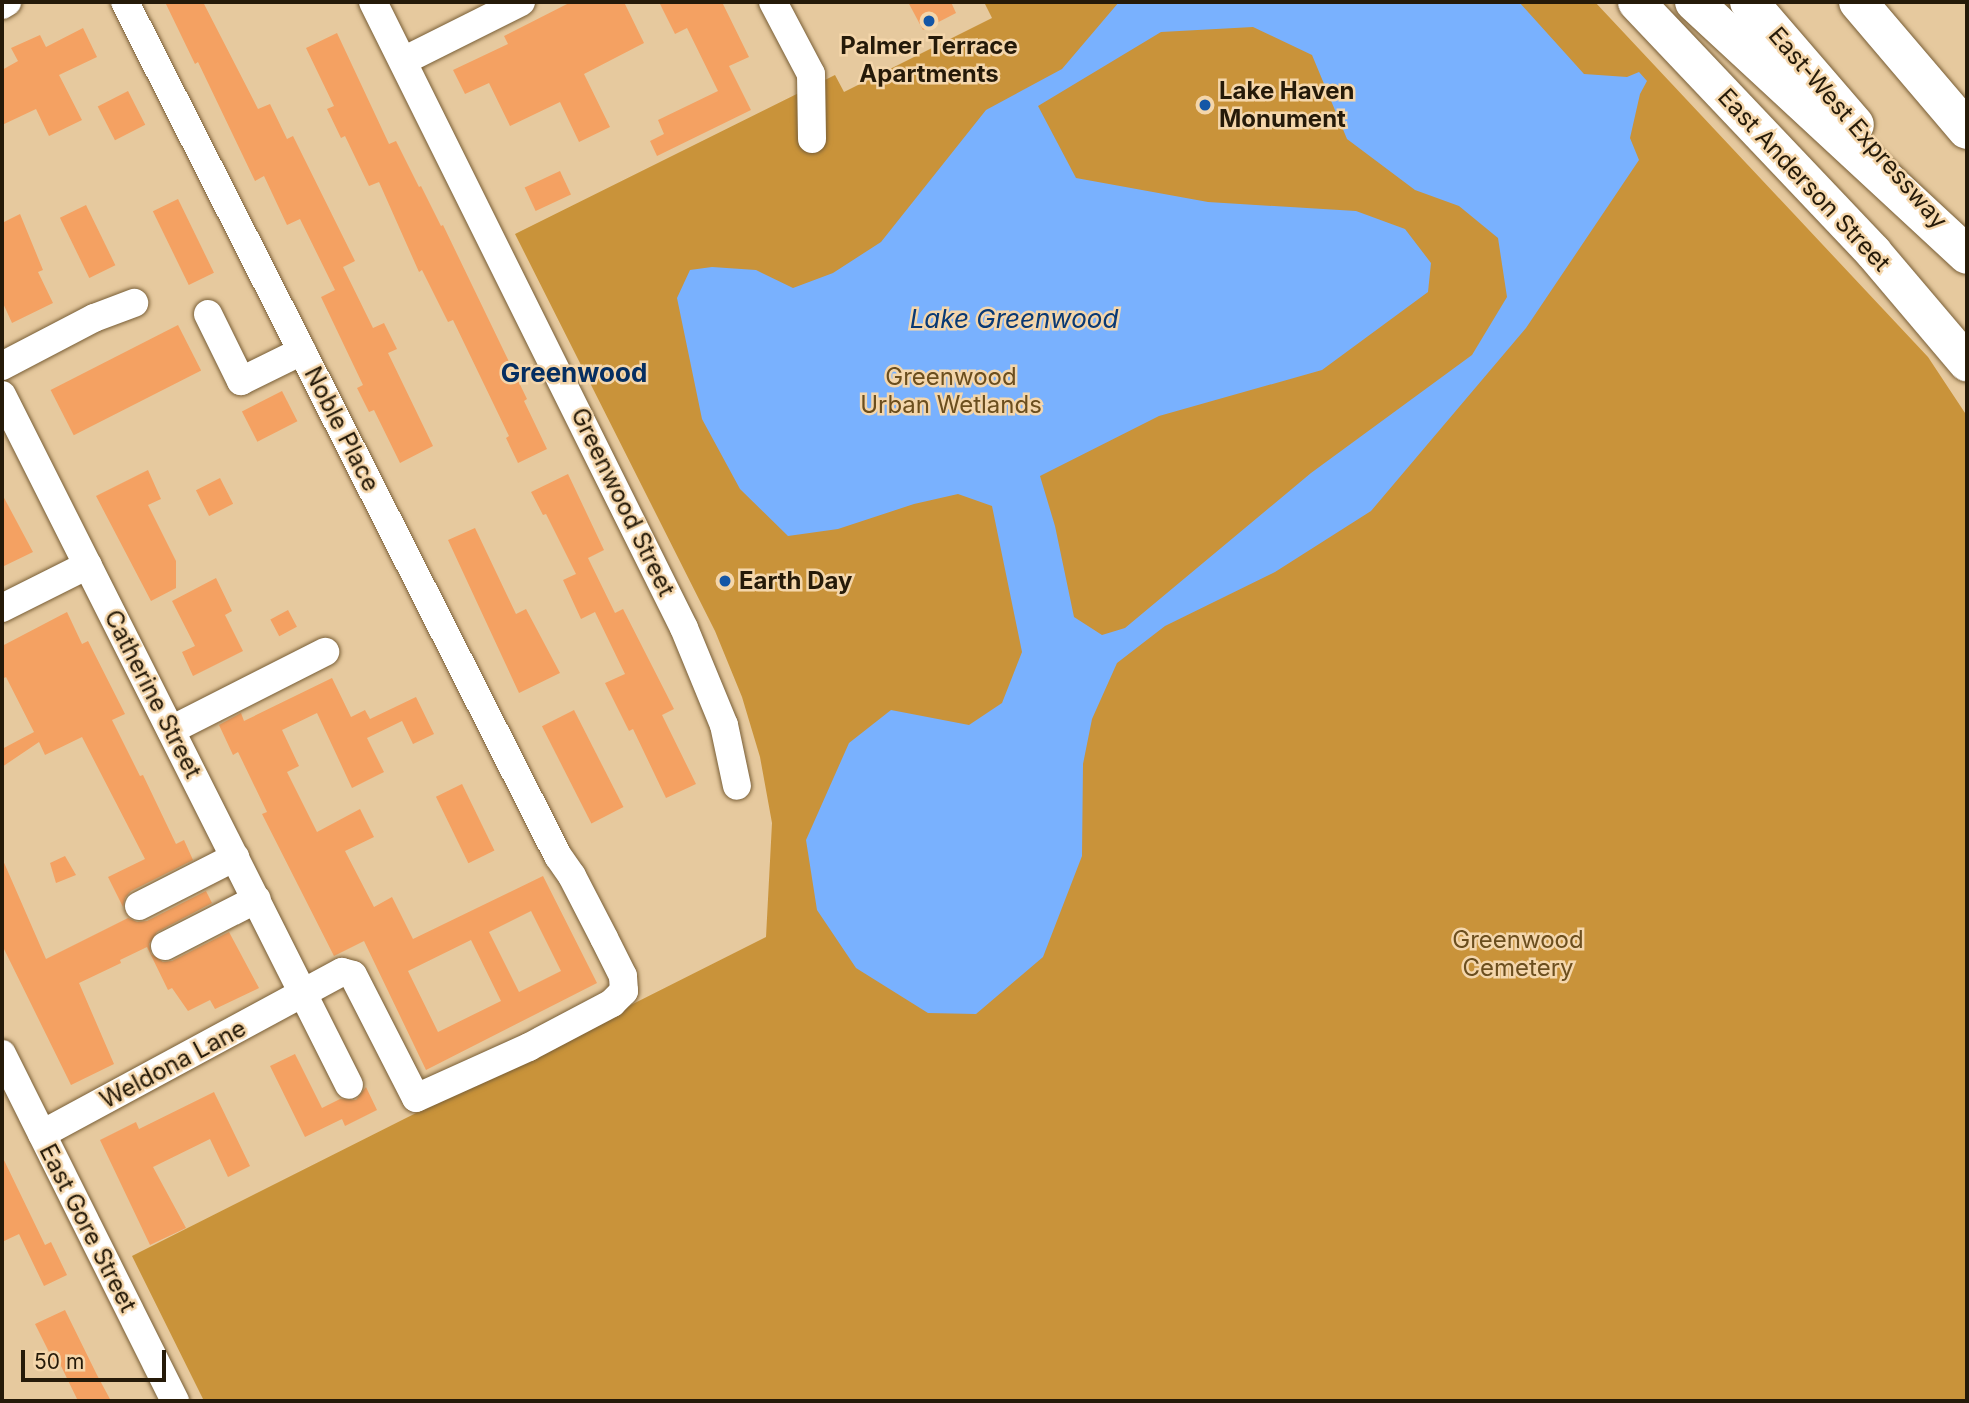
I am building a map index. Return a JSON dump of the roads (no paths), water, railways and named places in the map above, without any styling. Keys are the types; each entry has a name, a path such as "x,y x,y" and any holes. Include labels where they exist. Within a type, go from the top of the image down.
{"highway":[{"path":"1694,2 1967,255"},
{"name":"East-West Expressway","path":"1749,2 1967,255"},
{"path":"1858,2 1967,130"}],"main road":[{"name":"East Anderson Street","path":"1636,2 1882,261 1967,363"}],"street":[{"path":"2,5 8,2"},
{"name":"Noble Place","path":"125,2 558,856 572,876 623,976 624,991 612,1003 539,1041 416,1098 353,975 342,972"},
{"name":"Greenwood Street","path":"373,2 690,640 724,725 737,786"},
{"path":"403,61 521,2"},
{"path":"773,2 811,74 812,139"},
{"path":"2,366 94,318 134,303"},
{"path":"208,314 241,381 302,351"},
{"name":"Catherine Street","path":"2,395 349,1085"},
{"path":"2,608 88,565"},
{"path":"171,730 325,652"},
{"path":"139,906 235,857"},
{"path":"165,946 257,900"},
{"name":"Weldona Lane","path":"42,1135 342,972"},
{"name":"East Gore Street","path":"2,1054 12,1100 42,1135 175,1401"}],"water":[{"name":"Lake Greenwood","path":"1119,2 1519,2 1584,74 1627,77 1639,72 1647,81 1640,94 1630,138 1639,160 1526,328 1371,511 1275,572 1165,626 1117,663 1092,719 1083,764 1082,856 1043,957 976,1014 928,1013 856,968 817,910 806,840 849,743 891,710 969,725 1002,703 1022,652 992,506 958,494 914,504 838,529 788,536 740,489 702,419 677,298 690,270 712,267 756,270 793,288 833,273 881,242 986,110 1062,69","holes":["1253,27 1312,55 1347,139 1415,190 1459,206 1498,238 1507,297 1472,355 1311,473 1125,628 1102,635 1074,617 1055,526 1040,476 1159,416 1322,370 1428,292 1431,263 1405,229 1356,211 1208,202 1076,178 1038,106 1161,32"]}],"place":[{"name":"Palmer Terrace Apartments","path":"929,21"},
{"name":"Lake Haven Monument","path":"1205,105"},
{"name":"Earth Day","path":"725,581"}],"district":[{"name":"Greenwood","path":"574,373"}],"park label":[{"name":"Greenwood Urban Wetlands","path":"951,391"},
{"name":"Greenwood Cemetery","path":"1518,954"}]}
